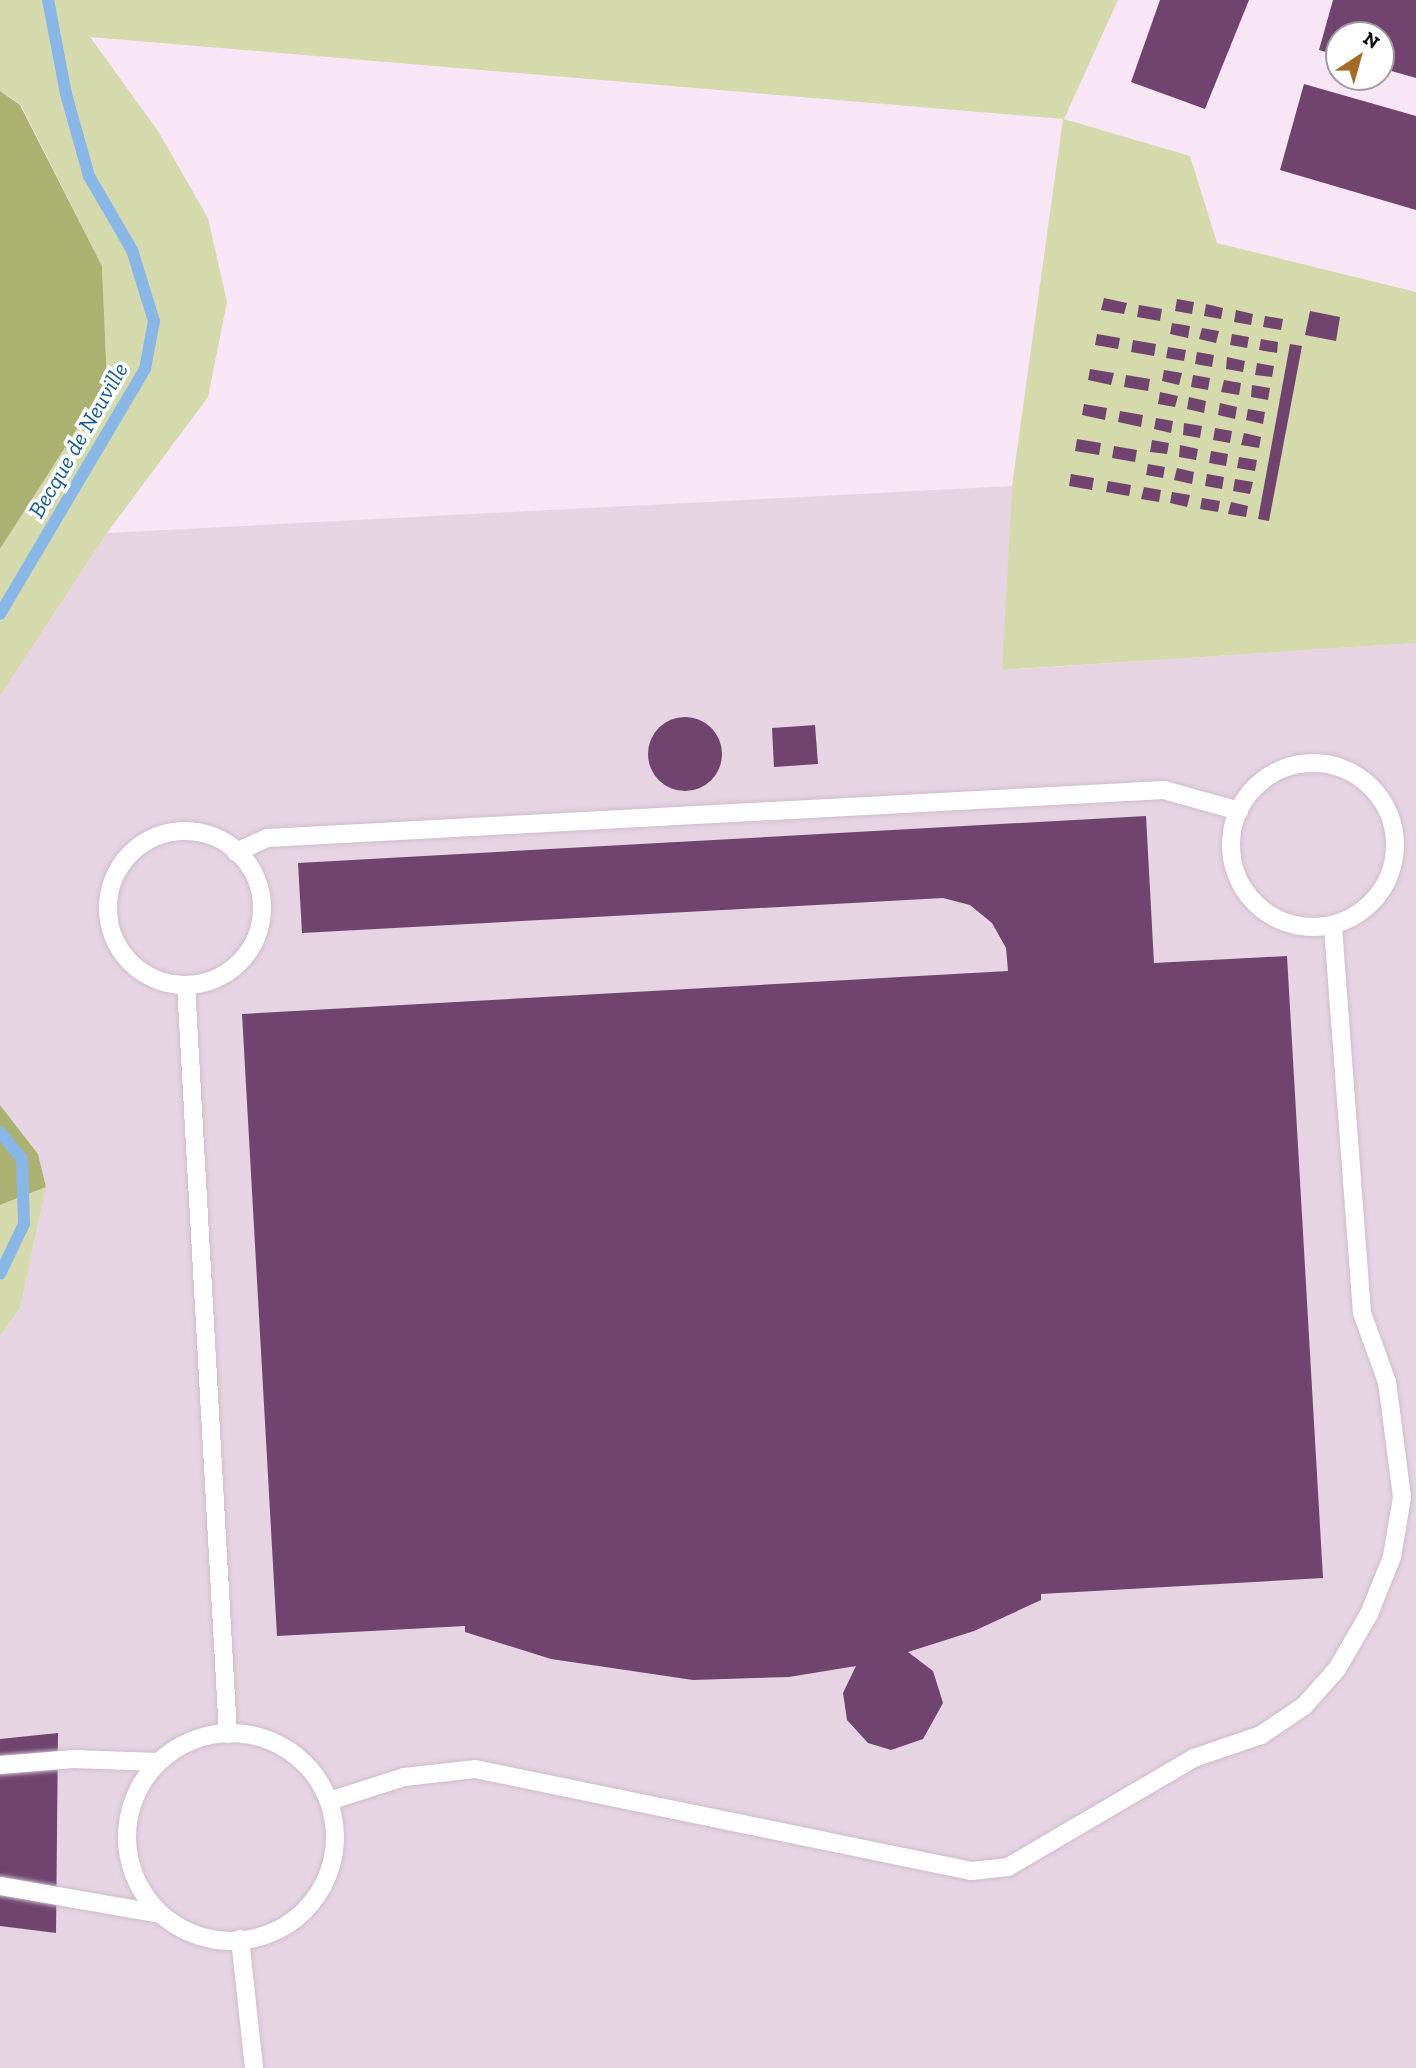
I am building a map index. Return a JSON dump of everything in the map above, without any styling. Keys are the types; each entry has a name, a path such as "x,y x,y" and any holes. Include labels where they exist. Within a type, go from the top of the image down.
{"lane":[{"path":"1314,763 1340,767 1381,799 1395,849 1390,874 1377,897 1333,925 1307,927 1280,920 1256,905 1240,882 1231,856 1239,811 1262,780 1286,767 1314,763"},
{"path":"236,852 268,838 1164,790 1239,811"},
{"path":"207,834 236,852 260,887 257,938 223,976 186,985 149,977 129,961 108,916 109,891 135,848 157,836 207,834"},
{"path":"329,1801 404,1777 475,1769 971,1871 1008,1867 1194,1758 1261,1735 1304,1706 1337,1669 1369,1614 1392,1557 1402,1497 1395,1419 1362,1313 1333,925"},
{"path":"186,985 228,1734"},
{"path":"228,1734 253,1735 285,1748 311,1770 329,1801 335,1835 332,1858 314,1900 289,1924 240,1939 189,1933 160,1914 139,1887 128,1855 127,1821 138,1789 158,1762 186,1742 228,1734"},
{"path":"0,1765 74,1759 158,1762"},
{"path":"0,1886 160,1914"},
{"path":"240,1939 254,2068"}],"shaded area":[{"path":"1012,486 1003,670 1416,643 1416,2068 0,2068 0,1336 20,1309 46,1187 38,1154 0,1105 0,696 107,533"}],"green space":[{"path":"0,0 1118,0 1064,119 1190,156 1217,243 1416,292 1416,643 1002,670 1012,486 1063,119 90,37 158,131 208,218 227,302 208,397 107,533 0,696 0,549 107,382 102,266 21,105 0,91"},
{"path":"0,91 20,105 102,266 107,382 0,549"},
{"path":"0,1105 38,1154 46,1187 0,1205"},
{"path":"46,1187 20,1309 0,1336 0,1205"}],"building":[{"path":"1160,0 1249,0 1205,109 1131,82"},
{"path":"1333,0 1416,0 1416,78 1395,72 1395,21 1327,21"},
{"path":"1325,29 1325,52 1319,50"},
{"path":"1304,84 1416,116 1416,210 1280,170"},
{"path":"1104,298 1127,303 1124,314 1101,310"},
{"path":"1177,299 1194,302 1192,314 1175,311"},
{"path":"1206,304 1223,308 1221,319 1204,316"},
{"path":"1139,305 1162,309 1160,321 1137,317"},
{"path":"1236,310 1253,314 1251,325 1234,322"},
{"path":"1310,311 1340,317 1336,341 1305,335"},
{"path":"1265,316 1283,319 1281,330 1263,327"},
{"path":"1172,323 1190,326 1188,338 1170,334"},
{"path":"1202,328 1219,331 1216,343 1199,339"},
{"path":"1097,334 1120,338 1118,349 1095,345"},
{"path":"1232,334 1249,337 1247,348 1230,345"},
{"path":"1261,339 1278,342 1277,353 1259,350"},
{"path":"1133,340 1156,344 1154,356 1131,352"},
{"path":"1290,344 1302,346 1269,521 1258,519"},
{"path":"1168,347 1186,350 1184,361 1166,358"},
{"path":"1197,352 1214,355 1212,367 1195,364"},
{"path":"1227,357 1245,361 1243,372 1226,369"},
{"path":"1257,363 1274,366 1272,377 1255,375"},
{"path":"1090,369 1114,373 1111,385 1088,380"},
{"path":"1164,370 1182,373 1179,385 1162,381"},
{"path":"1126,375 1150,379 1148,391 1124,387"},
{"path":"1193,375 1210,378 1208,390 1191,387"},
{"path":"1224,380 1241,383 1239,395 1221,392"},
{"path":"1252,385 1270,388 1268,400 1251,397"},
{"path":"1160,392 1178,396 1175,407 1158,404"},
{"path":"1189,397 1206,401 1204,413 1187,409"},
{"path":"1220,403 1237,407 1235,419 1218,415"},
{"path":"1084,404 1107,408 1105,420 1082,415"},
{"path":"1248,409 1265,412 1263,424 1246,420"},
{"path":"1120,411 1143,415 1141,427 1118,422"},
{"path":"1156,418 1173,421 1171,433 1154,429"},
{"path":"1184,423 1202,426 1200,438 1183,435"},
{"path":"1215,428 1232,431 1230,443 1213,440"},
{"path":"1244,433 1261,437 1259,448 1241,445"},
{"path":"1077,439 1101,443 1099,455 1075,451"},
{"path":"1152,440 1169,443 1167,454 1150,452"},
{"path":"1180,445 1198,449 1196,460 1179,457"},
{"path":"1114,446 1137,450 1135,462 1112,458"},
{"path":"1211,451 1228,454 1226,466 1209,463"},
{"path":"1239,457 1257,460 1255,471 1237,468"},
{"path":"1148,464 1165,467 1163,478 1146,475"},
{"path":"1177,468 1194,472 1192,484 1174,480"},
{"path":"1071,474 1094,478 1092,490 1069,486"},
{"path":"1207,474 1224,477 1222,489 1205,486"},
{"path":"1235,479 1253,482 1250,494 1233,491"},
{"path":"1108,481 1131,485 1129,496 1106,492"},
{"path":"1144,487 1161,490 1159,502 1141,499"},
{"path":"1172,492 1190,495 1187,507 1170,503"},
{"path":"1202,498 1220,501 1218,512 1200,509"},
{"path":"1231,502 1248,506 1246,517 1228,514"},
{"path":"678,717 692,717 706,723 716,733 722,754 716,775 706,785 692,791 678,791 664,785 654,775 648,761 648,747 654,733 664,723"},
{"path":"815,725 818,764 774,767 772,728"},
{"path":"1146,816 1154,963 1287,956 1323,1578 1041,1594 1041,1600 974,1631 908,1652 933,1671 943,1703 923,1739 891,1750 868,1743 847,1720 843,1693 856,1666 789,1677 693,1680 551,1659 465,1632 465,1626 277,1636 242,1014 1008,971 1006,948 992,923 970,905 943,898 302,933 298,863"},
{"path":"58,1733 56,1933 0,1926 0,1739"}],"waterway":[{"name":"Becque de Neuville","path":"0,614 145,369 154,321 132,250 89,176 66,94 48,0"},
{"name":"Becque de Neuville","path":"0,1132 22,1159 24,1224 0,1274"}]}
